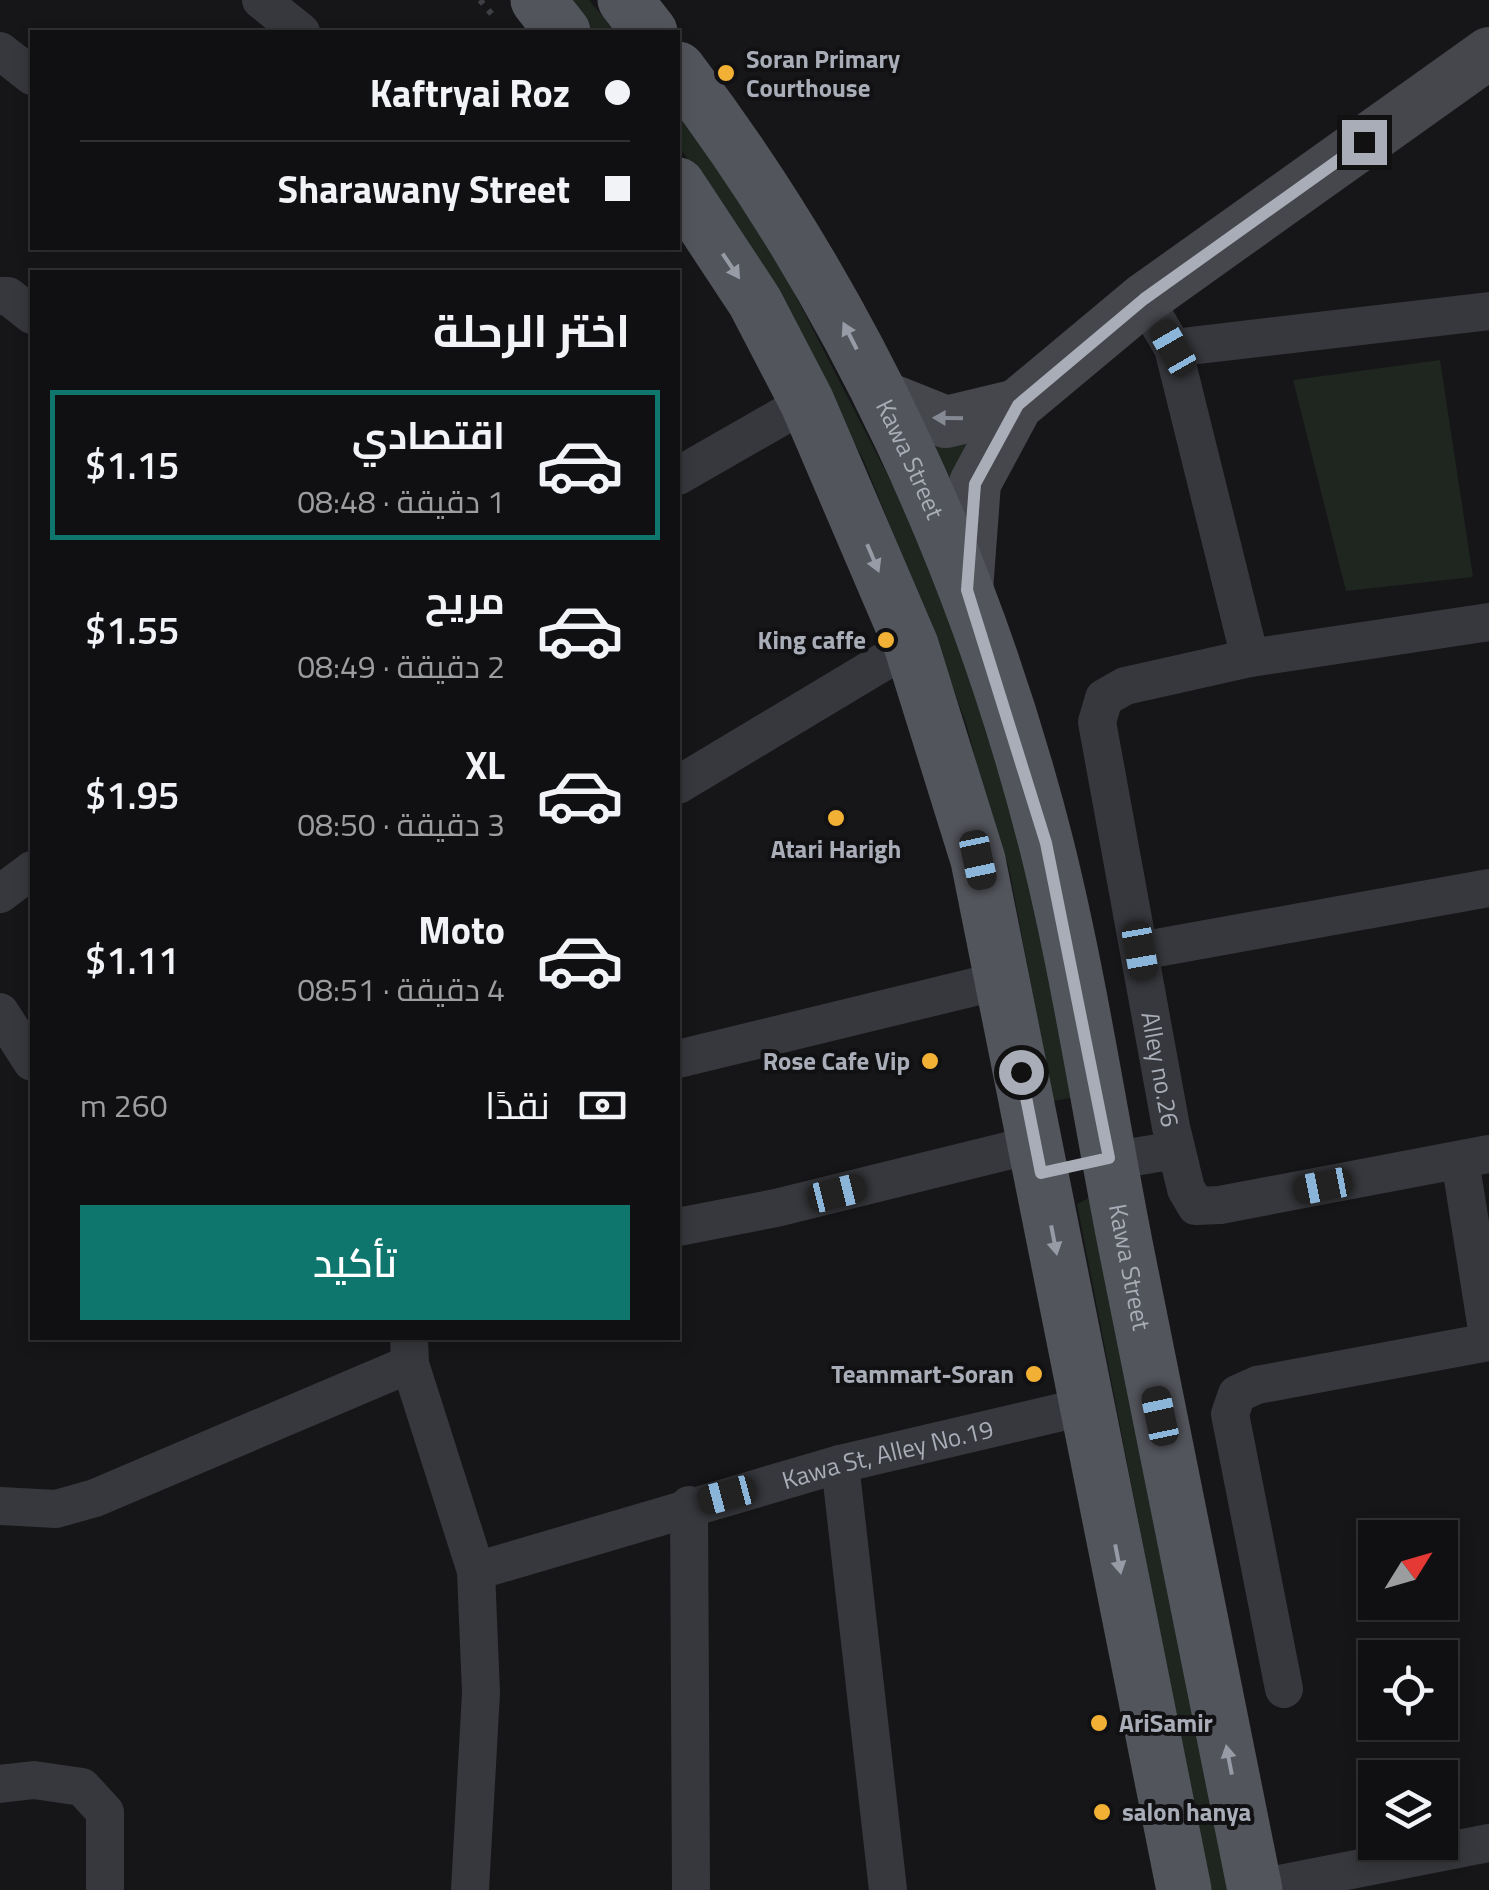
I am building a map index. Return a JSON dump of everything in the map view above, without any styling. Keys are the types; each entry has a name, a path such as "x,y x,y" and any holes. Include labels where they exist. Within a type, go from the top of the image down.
{"main road":[{"path":"538,0 560,30"},
{"path":"625,0 648,30"},
{"name":"Kawa Street","path":"680,72 815,268 882,396 967,590 1046,843 1254,1889"},
{"path":"680,188 755,302 807,402 908,647 978,860 1184,1890"},
{"path":"1038,1158 1109,1160"}],"street":[{"path":"260,0 298,30"},
{"path":"0,51 30,74"},
{"path":"967,590 975,484 1018,405 1144,299 1489,53"},
{"path":"0,296 8,296 30,313"},
{"path":"1144,299 1173,348 1250,658 1489,624"},
{"path":"1173,348 1489,311"},
{"path":"882,396 946,422 1018,405"},
{"path":"680,475 807,402"},
{"path":"680,785 908,647"},
{"name":"Alley no.26","path":"1250,658 1125,686 1104,698 1098,722 1186,1189 1196,1206 1220,1205 1474,1157"},
{"path":"0,894 30,872"},
{"path":"1140,951 1489,888"},
{"path":"680,1059 1003,980"},
{"path":"0,1012 30,1059"},
{"path":"1109,1160 1176,1150"},
{"path":"1284,1689 1230,1414 1237,1394 1257,1385 1489,1342 1474,1157"},
{"path":"680,1227 1038,1158"},
{"path":"0,1506 56,1509 95,1498 409,1351 476,1571 481,1693 470,1890"},
{"name":"Kawa St, Alley No.19","path":"476,1571 840,1464 1087,1406"},
{"path":"840,1464 888,1890"},
{"path":"690,1505 691,1890"},
{"path":"0,1784 34,1780 82,1787 105,1812 104,1890"},
{"path":"1254,1889 1489,1843"}],"shaded area":[{"path":"558,0 589,0 613,30 583,30"},
{"path":"680,116 767,240 926,550 1009,792 1077,1097 1053,1101 1009,868 985,798 967,726 936,640 864,461 749,250 680,148"},
{"path":"1440,360 1473,577 1346,591 1293,380"},
{"path":"983,436 953,497 928,448"},
{"path":"1095,1195 1234,1890 1210,1890 1077,1204"}],"place":[{"name":"Soran Primary Courthouse","path":"726,73"},
{"name":"King caffe","path":"886,640"},
{"name":"Atari Harigh","path":"836,818"},
{"name":"Rose Cafe Vip","path":"930,1061"},
{"name":"Teammart-Soran","path":"1034,1374"},
{"name":"AriSamir","path":"1099,1723"},
{"name":"salon hanya","path":"1102,1812"}],"route":[{"path":"1021,1072 1041,1173 1109,1158 1046,843 967,590 968,528 975,484 1018,405 1144,299 1364,142"}]}
